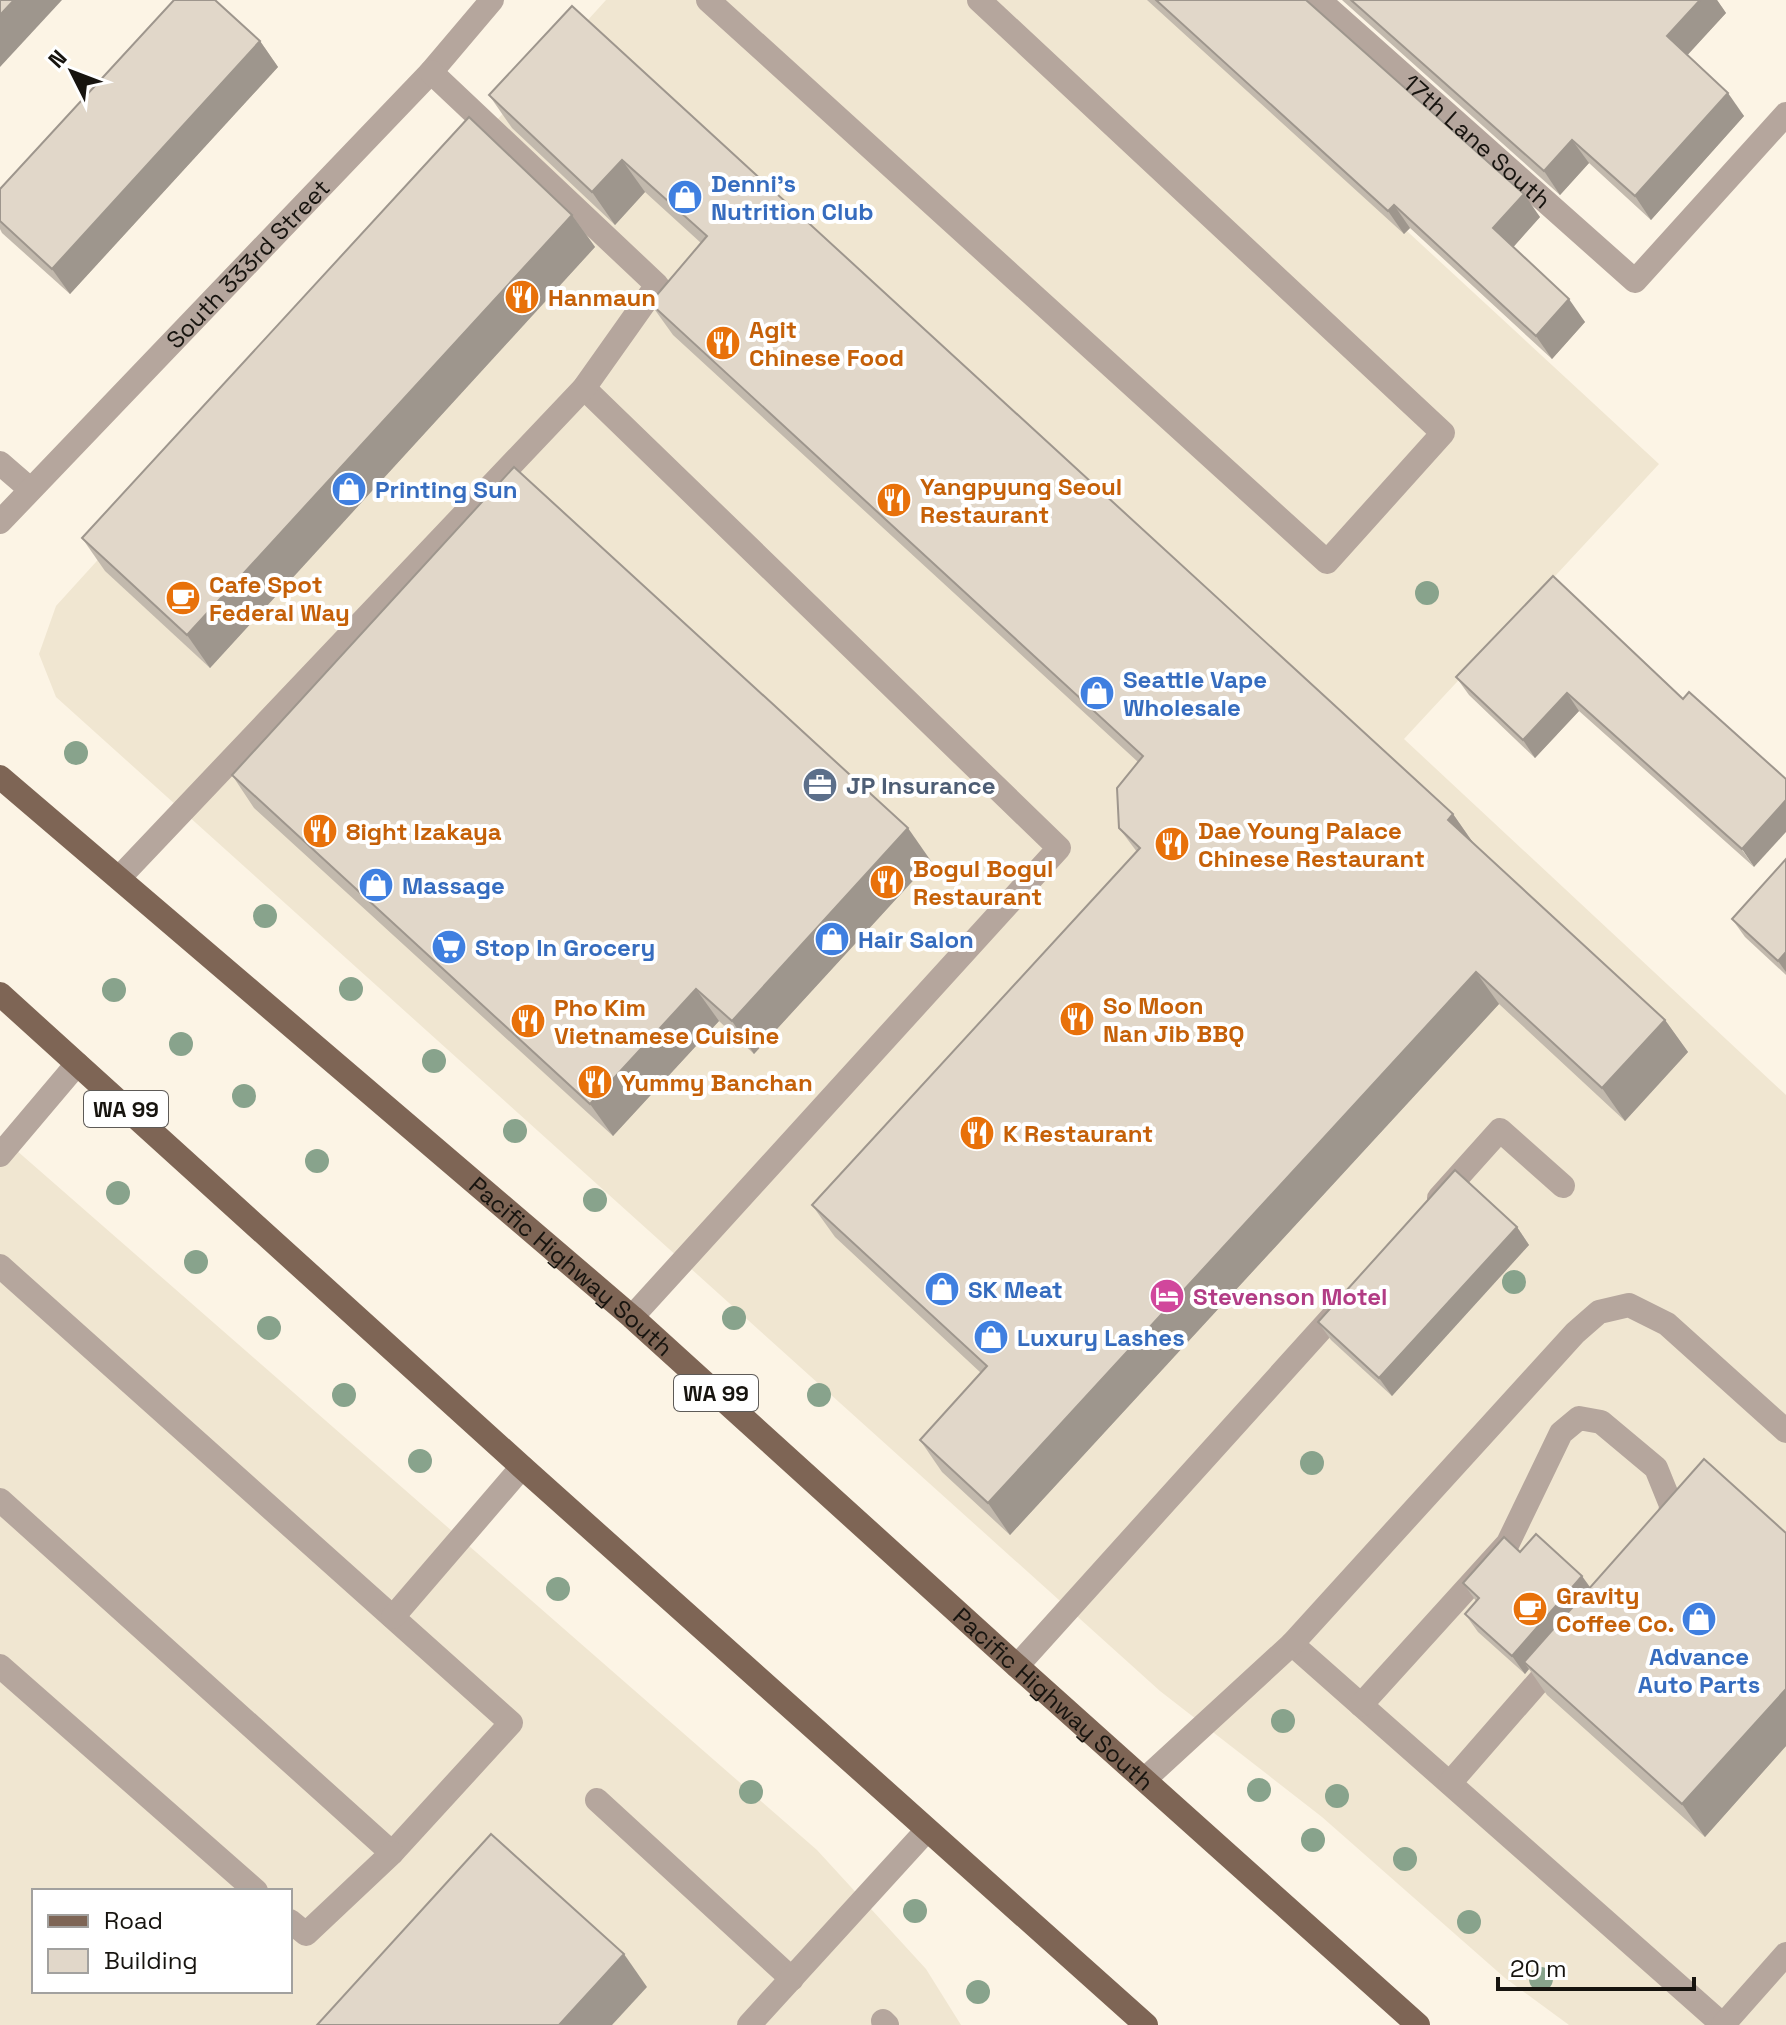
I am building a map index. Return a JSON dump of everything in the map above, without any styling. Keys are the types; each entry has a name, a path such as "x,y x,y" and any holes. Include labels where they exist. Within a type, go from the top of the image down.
{"main road":[{"name":"Pacific Highway South","path":"0,777 632,1317 1418,2025"},
{"name":"WA 99","path":"0,994 522,1467 1146,2025"}],"street":[{"name":"South 333rd Street","path":"0,522 431,72 492,0"},
{"path":"708,0 1327,562 1443,433 979,0"},
{"name":"17th Lane South","path":"1319,0 1635,281 1786,114"},
{"path":"119,878 584,388 657,285 431,72"},
{"path":"584,388 1059,848 632,1317"},
{"path":"0,463 30,489"},
{"path":"0,1155 77,1064"},
{"path":"1427,1211 1500,1130 1563,1186"},
{"path":"0,1266 511,1723 392,1853 306,1934 292,1923"},
{"path":"1017,1666 1353,1293"},
{"path":"1145,1779 1292,1644 1564,1344 1599,1312 1629,1305 1667,1324 1786,1431"},
{"path":"1361,1705 1508,1543 1561,1433 1579,1418 1601,1422 1656,1468 1671,1505 1669,1532 1659,1544"},
{"path":"393,1617 522,1467"},
{"path":"0,1500 392,1853"},
{"path":"1450,1783 1575,1639"},
{"path":"1292,1644 1723,2025 1786,1954"},
{"path":"0,1666 254,1889"},
{"path":"597,1800 792,1979"},
{"path":"749,2025 927,1830"}],"shaded area":[{"path":"606,0 1157,0 1659,464 1404,739 1786,1095 1786,2025 1569,2025 1505,1978 1322,1817 1160,1691 56,697 39,654 56,606"},
{"path":"0,1136 817,1850 926,1969 961,2025 0,2025"}],"building":[{"path":"0,0 14,0 0,15"},
{"path":"174,0 215,0 260,41 52,269 0,221 0,189"},
{"path":"1156,0 1306,0 1524,194 1493,228 1569,299 1536,336 1394,205 1388,211"},
{"path":"1351,0 1700,0 1667,36 1728,93 1635,196 1572,140 1544,171"},
{"path":"572,6 1453,814 1448,820 1665,1020 1602,1088 1476,972 988,1503 920,1440 987,1366 812,1205 1140,848 1119,828 1117,788 1143,756 650,303 707,236 622,160 592,192 489,95"},
{"path":"469,117 572,215 187,635 82,538"},
{"path":"514,467 908,828 732,1021 696,989 590,1104 232,775"},
{"path":"1553,576 1683,699 1689,692 1786,779 1786,800 1742,849 1567,693 1523,740 1456,677"},
{"path":"1786,859 1786,952 1778,961 1732,919"},
{"path":"1455,1170 1517,1227 1379,1378 1318,1322"},
{"name":"Advance Auto Parts","path":"1704,1459 1786,1533 1786,1689 1682,1804 1524,1662"},
{"name":"Gravity Coffee Co.","path":"1536,1534 1582,1576 1512,1656 1465,1614 1479,1598 1463,1583 1504,1537 1520,1552"},
{"path":"491,1834 624,1954 559,2025 317,2025"}],"place":[{"name":"Denni's Nutrition Club","path":"685,197"},
{"name":"Hanmaun","path":"522,297"},
{"name":"Agit Chinese Food","path":"723,343"},
{"name":"Printing Sun","path":"349,489"},
{"name":"Yangpyung Seoul Restaurant","path":"894,500"},
{"name":"Cafe Spot Federal Way","path":"183,598"},
{"name":"Seattle Vape Wholesale","path":"1097,693"},
{"name":"JP Insurance","path":"820,785"},
{"name":"8ight Izakaya","path":"320,831"},
{"name":"Dae Young Palace Chinese Restaurant","path":"1172,844"},
{"name":"Bogul Bogul Restaurant","path":"887,882"},
{"name":"Massage","path":"376,885"},
{"name":"Hair Salon","path":"832,939"},
{"name":"Stop In Grocery","path":"449,947"},
{"name":"So Moon Nan Jib BBQ","path":"1077,1019"},
{"name":"Pho Kim Vietnamese Cuisine","path":"528,1021"},
{"name":"Yummy Banchan","path":"595,1082"},
{"name":"K Restaurant","path":"977,1133"},
{"name":"SK Meat","path":"942,1289"},
{"name":"Stevenson Motel","path":"1167,1296"},
{"name":"Luxury Lashes","path":"991,1337"},
{"name":"Gravity Coffee Co.","path":"1530,1609"},
{"name":"Advance Auto Parts","path":"1699,1619"}]}
